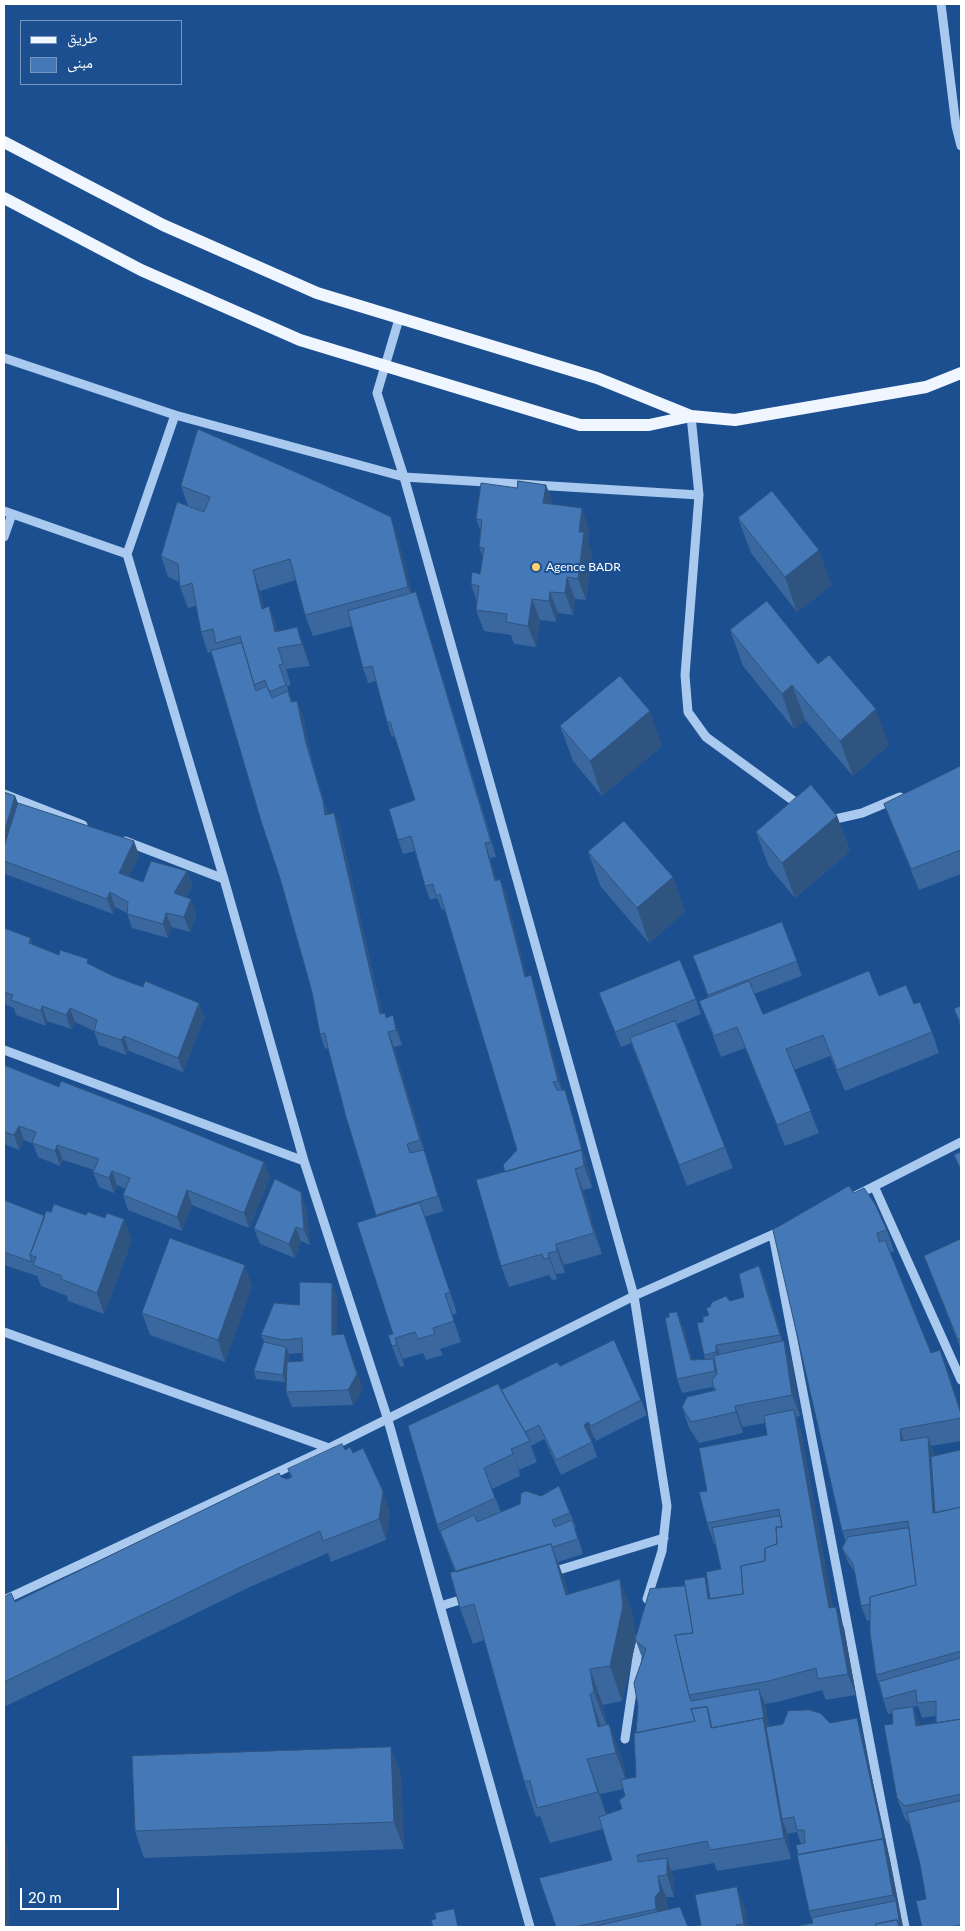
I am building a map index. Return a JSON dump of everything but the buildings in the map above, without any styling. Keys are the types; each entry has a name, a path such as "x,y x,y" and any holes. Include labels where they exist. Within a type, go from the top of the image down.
{"main road":[{"path":"4,142 163,225 317,293 596,378 691,416 735,420 926,387 961,373"},
{"path":"4,198 141,270 300,340 580,425 648,425 691,416"}],"street":[{"path":"941,4 956,126 961,146"},
{"path":"399,319 377,393 404,477 634,1296 667,1506 662,1551 644,1612"},
{"path":"4,358 175,415 404,477 699,495"},
{"path":"175,415 127,554 224,879 304,1161 388,1420 530,1927"},
{"path":"691,416 699,495 684,675 688,712 706,738 798,805 831,820 862,813 907,794"},
{"path":"4,537 8,513 127,554"},
{"path":"4,794 95,830"},
{"path":"114,837 224,879"},
{"path":"4,1050 304,1161"},
{"path":"849,1199 961,1142"},
{"path":"874,1186 961,1380"},
{"path":"4,1600 388,1420 634,1296 798,1223"},
{"path":"773,1235 904,1927"},
{"path":"4,1332 329,1448"},
{"path":"542,1575 664,1538"},
{"path":"440,1606 477,1595"},
{"path":"625,1739 641,1631"}],"place":[{"name":"Agence BADR","path":"536,567"}]}
